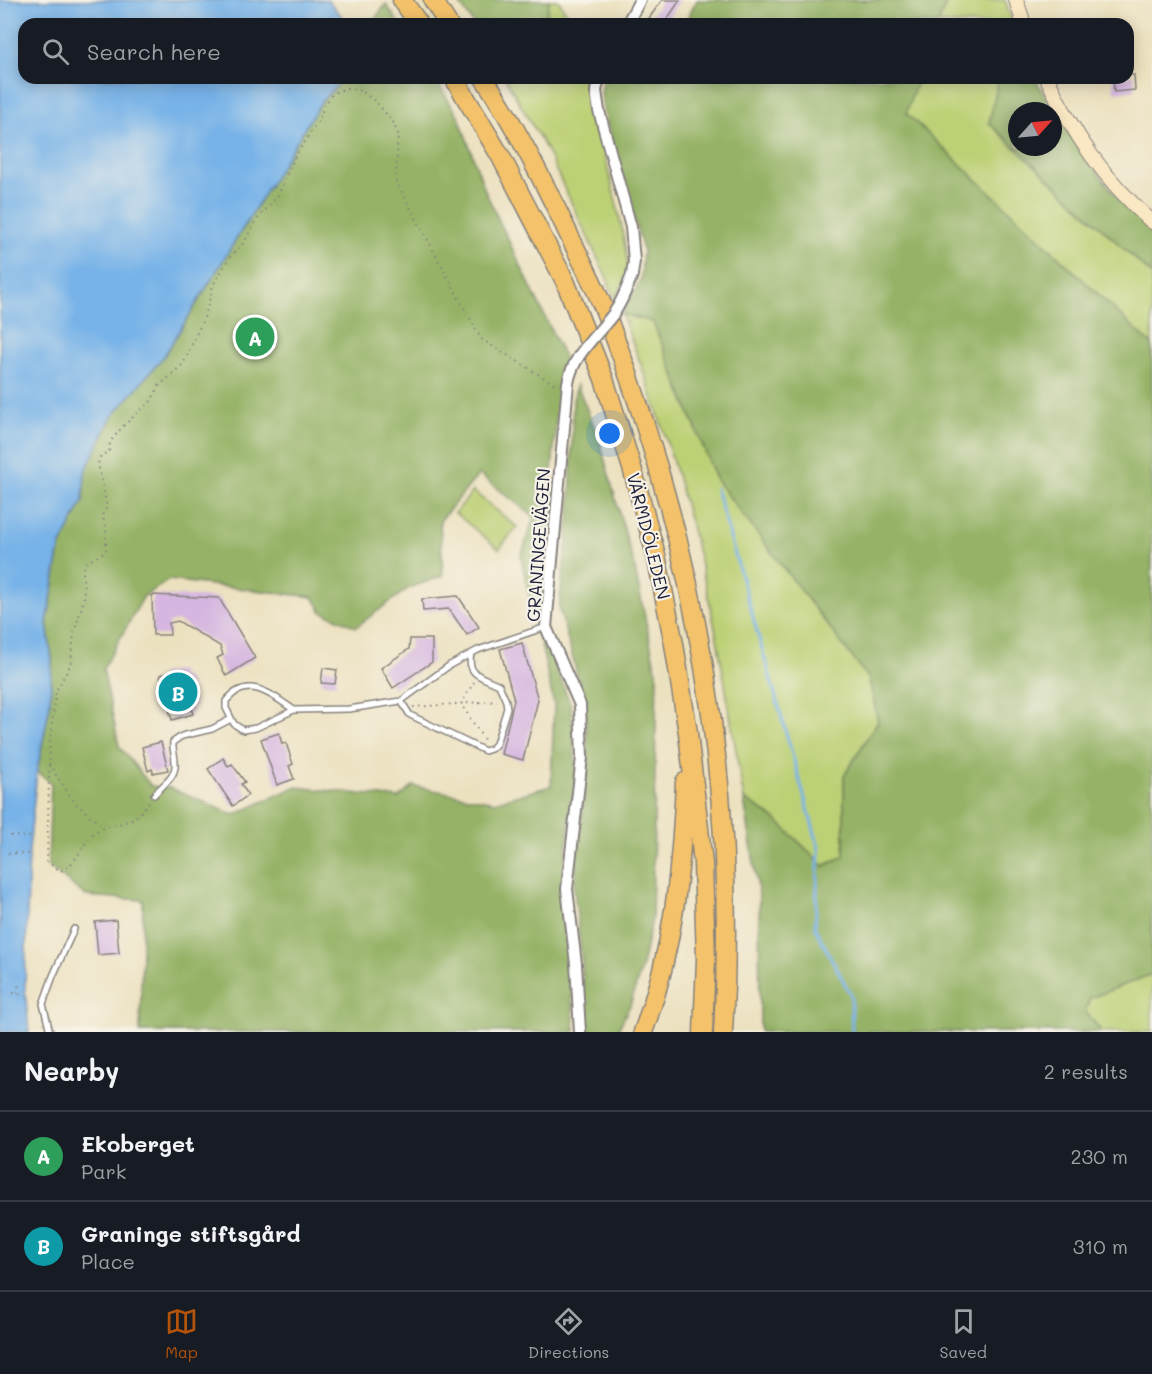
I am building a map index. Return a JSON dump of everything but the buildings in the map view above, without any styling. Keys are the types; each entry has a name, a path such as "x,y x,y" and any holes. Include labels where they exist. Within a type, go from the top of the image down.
{"highway":[{"path":"402,0 415,18"},
{"path":"432,0 444,18"},
{"name":"VÄRMDÖLEDEN","path":"458,84 496,148 565,281 604,379 656,555 674,644 688,733 704,863 706,959 703,1032"},
{"name":"VÄRMDÖLEDEN","path":"488,84 542,177 606,312 653,448 672,516 694,609 708,684 715,744 725,871 723,1028"},
{"path":"643,1032 657,994 672,932 682,851 688,733"}],"main road":[{"path":"1016,0 1022,18"},
{"path":"1050,84 1078,139 1116,186 1152,222"}],"street":[{"path":"630,18 640,0"},
{"name":"GRANINGEVÄGEN","path":"580,1032 576,964 567,889 582,757 580,705 546,627 570,370 575,359 616,311 632,275 634,261 631,227 599,111 596,91 598,84"}],"lane":[{"path":"294,710 266,691 249,688 232,694 226,701 226,708 231,719 243,730 256,729 294,710 349,709 401,701 471,654 546,627"},
{"path":"401,701 410,715 451,733 479,749 490,749 496,744 507,708 506,701 498,685 478,676 470,667 471,654"},
{"path":"154,795 174,775 176,762 172,748 173,742 182,736 212,729 231,719"},
{"path":"50,1032 43,1004 74,929"}],"path":[{"path":"154,795 140,814 130,820 103,827 92,835 69,867 61,871 47,862 48,761 56,692 71,664 74,633 84,599 83,571 86,563 106,551 106,526 102,516 107,507 98,464 101,455 109,452 110,442 124,425 151,401 159,386 183,364 206,313 213,285 230,258 245,241 255,222 278,195 295,156 318,123 325,104 333,93 346,88 362,91 377,103 393,122 398,134 396,181 481,339 557,386 568,386"},
{"path":"461,704 478,676"},
{"path":"404,708 506,701"},
{"path":"461,704 490,749"},
{"path":"48,761 75,803 103,827"},
{"path":"10,836 31,837"},
{"path":"8,853 30,854"},
{"path":"19,983 15,993 25,995"}],"green space":[{"path":"457,0 549,0 547,18 470,18"},
{"path":"549,0 558,0 570,18 547,18"},
{"path":"697,0 947,0 940,18 687,18"},
{"path":"947,0 1005,0 1011,18 940,18"},
{"path":"386,4 395,18 376,18"},
{"path":"338,84 438,84 459,117 486,193 566,361 559,390 542,586 531,604 521,557 534,517 479,474 440,521 443,576 409,588 356,627 322,612 313,597 169,580 144,596 103,669 119,746 151,786 171,788 234,815 295,787 399,798 413,786 494,802 551,786 554,705 539,635 549,649 571,706 576,770 562,885 575,1032 140,1032 143,900 86,896 48,866 51,783 37,771 50,704 52,660 47,623 60,547 83,501 85,472 111,418 164,356 321,102"},
{"path":"508,84 590,84 621,223 628,265 623,285 614,299 607,278 545,147"},
{"path":"603,84 916,84 906,113 1152,345 1152,974 1090,998 1085,1011 1102,1032 760,1032 759,896 744,799 774,818 824,866 844,856 844,776 878,721 869,679 717,481 653,322 622,314 641,279 643,250 603,109 601,93"},
{"path":"916,84 998,84 989,123 1008,141 1008,156 1024,156 1152,275 1152,345 906,113"},
{"path":"998,84 1038,84 1048,102 1008,102 1008,141 989,123"},
{"path":"1062,124 1126,208 1152,230 1152,275 1024,156 1062,156"},
{"path":"622,314 653,322 717,481 869,679 878,721 844,776 844,856 824,866 774,818 744,799 715,628 697,548 663,430"},
{"path":"577,385 599,439 635,569 657,676 652,918 643,962 631,1003 617,1032 585,1032 582,964 574,888 588,759 585,703 559,608 570,512 573,400"},
{"path":"473,491 517,527 499,549 455,513"},
{"path":"1152,974 1152,1032 1102,1032 1085,1011 1090,998"}],"water":[{"path":"0,0 328,0 343,18 18,18 18,84 338,84 321,102 164,356 111,418 85,472 83,501 60,547 47,623 52,660 50,704 37,771 29,850 25,987 29,1032 0,1032"}],"waterway":[{"path":"716,488 819,848 815,928 851,995 852,1032"}],"place":[{"name":"Ekoberget","path":"255,337"},
{"name":"Graninge stiftsgård","path":"178,692"}]}
